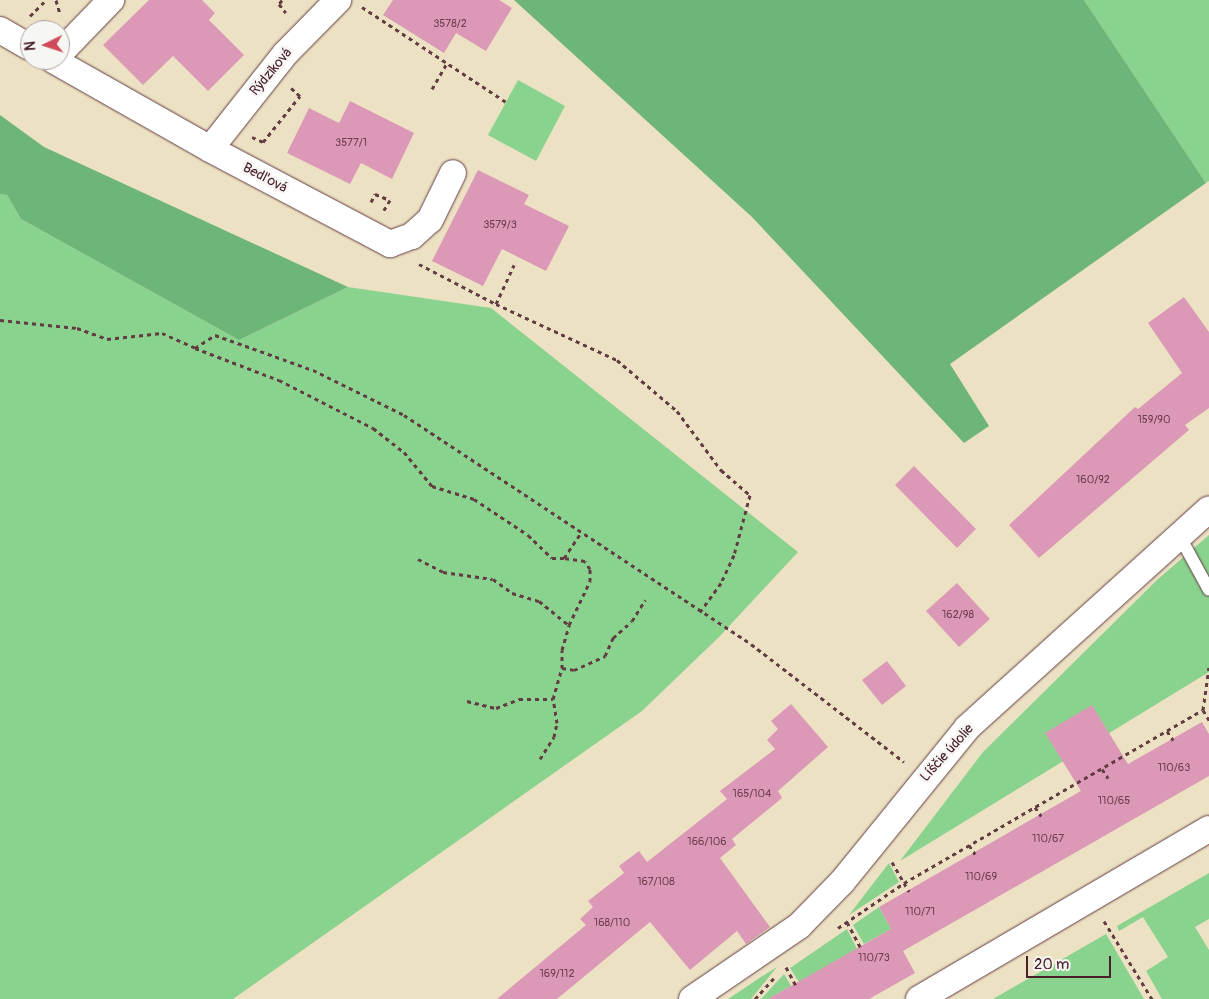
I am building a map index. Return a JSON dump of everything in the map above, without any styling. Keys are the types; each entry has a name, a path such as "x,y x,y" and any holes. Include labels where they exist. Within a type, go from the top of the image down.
{"street":[{"name":"Rýdziková","path":"210,149 285,54 349,3"},
{"path":"70,41 99,4"},
{"path":"0,30 20,41"},
{"name":"Bedľová","path":"70,69 210,149 390,244 412,236 430,220 453,173"},
{"name":"Líščie údolie","path":"692,999 799,926 842,882 924,778 967,728 1209,509"},
{"path":"919,999 1209,830"}],"lane":[{"path":"1180,537 1209,590"}],"path":[{"path":"349,3 447,63 506,102"},
{"path":"432,89 447,63"},
{"path":"422,257 418,266 617,360 677,411 721,470 750,495 734,555 721,583 700,612"},
{"path":"496,304 514,265"},
{"path":"0,320 77,328 107,339 162,333 195,348 279,380 373,428 404,452 432,486 474,499 528,535 552,558 585,562 590,569 583,600 569,625 562,650 562,668 553,699 557,723 554,738 540,759"},
{"path":"195,348 214,335 313,370 404,415 751,644 924,778"},
{"path":"564,558 581,533"},
{"path":"418,559 443,572 493,579 512,593 539,601 569,625"},
{"path":"562,668 574,670 606,656 613,638 632,620 645,600"},
{"path":"1209,667 1203,710 1209,720"},
{"path":"468,701 496,708 519,699 553,699"},
{"path":"834,931 904,883 1203,710"},
{"path":"1167,731 1173,740"},
{"path":"1102,769 1108,778"},
{"path":"1035,807 1041,816"},
{"path":"969,845 975,854"},
{"path":"890,859 909,892"},
{"path":"1091,898 1152,999"},
{"path":"847,922 861,948"},
{"path":"755,999 793,962"},
{"path":"786,968 796,986"}],"green space":[{"path":"514,0 1084,0 1206,183 950,364 989,426 964,443 752,217"},
{"path":"1084,0 1209,0 1209,181 1206,183"},
{"path":"518,80 565,106 536,161 488,135"},
{"path":"0,115 44,147 348,287 239,340 21,219 7,195 0,194"},
{"path":"0,194 7,195 21,219 239,340 348,287 491,308 798,552 719,637 642,711 233,999 0,999"},
{"path":"1209,535 1209,672 900,861 983,752 1157,580"},
{"path":"889,863 899,882 849,915"},
{"path":"1209,873 1209,919 1195,927 1209,950 1209,999 1162,999 1146,971 1168,957 1143,917 1119,931 1117,926"},
{"path":"879,907 891,929 864,944 853,925"},
{"path":"847,929 857,949 799,982 790,968"},
{"path":"1106,934 1144,999 993,999"},
{"path":"777,967 751,999 728,999 761,977"},
{"path":"784,974 791,986 768,999 761,999"}],"building":[{"path":"149,0 202,0 215,13 209,20 244,55 208,91 173,56 143,85 103,45"},
{"path":"393,0 499,0 512,8 486,51 456,33 444,53 383,15"},
{"path":"350,101 414,133 392,179 361,163 350,184 287,153 309,108 339,123"},
{"path":"478,170 529,195 524,204 569,226 546,271 502,249 483,286 432,261"},
{"path":"1184,297 1209,332 1209,408 1185,425 1189,430 1039,558 1009,525 1135,407 1138,409 1182,373 1148,323"},
{"path":"914,466 976,529 957,548 895,485"},
{"path":"957,583 990,619 959,647 926,611"},
{"path":"887,661 906,686 882,705 862,680"},
{"path":"791,704 828,747 778,791 782,798 732,839 736,845 720,858 770,927 746,944 737,931 690,970 650,922 557,999 497,999 586,925 580,919 593,907 588,901 624,873 619,866 639,851 647,862 727,799 720,791 775,749 767,740 778,729 771,721"},
{"path":"1092,705 1128,764 1202,722 1209,734 1209,776 903,951 915,973 869,999 768,999 891,929 879,907 1081,791 1045,733"}]}
